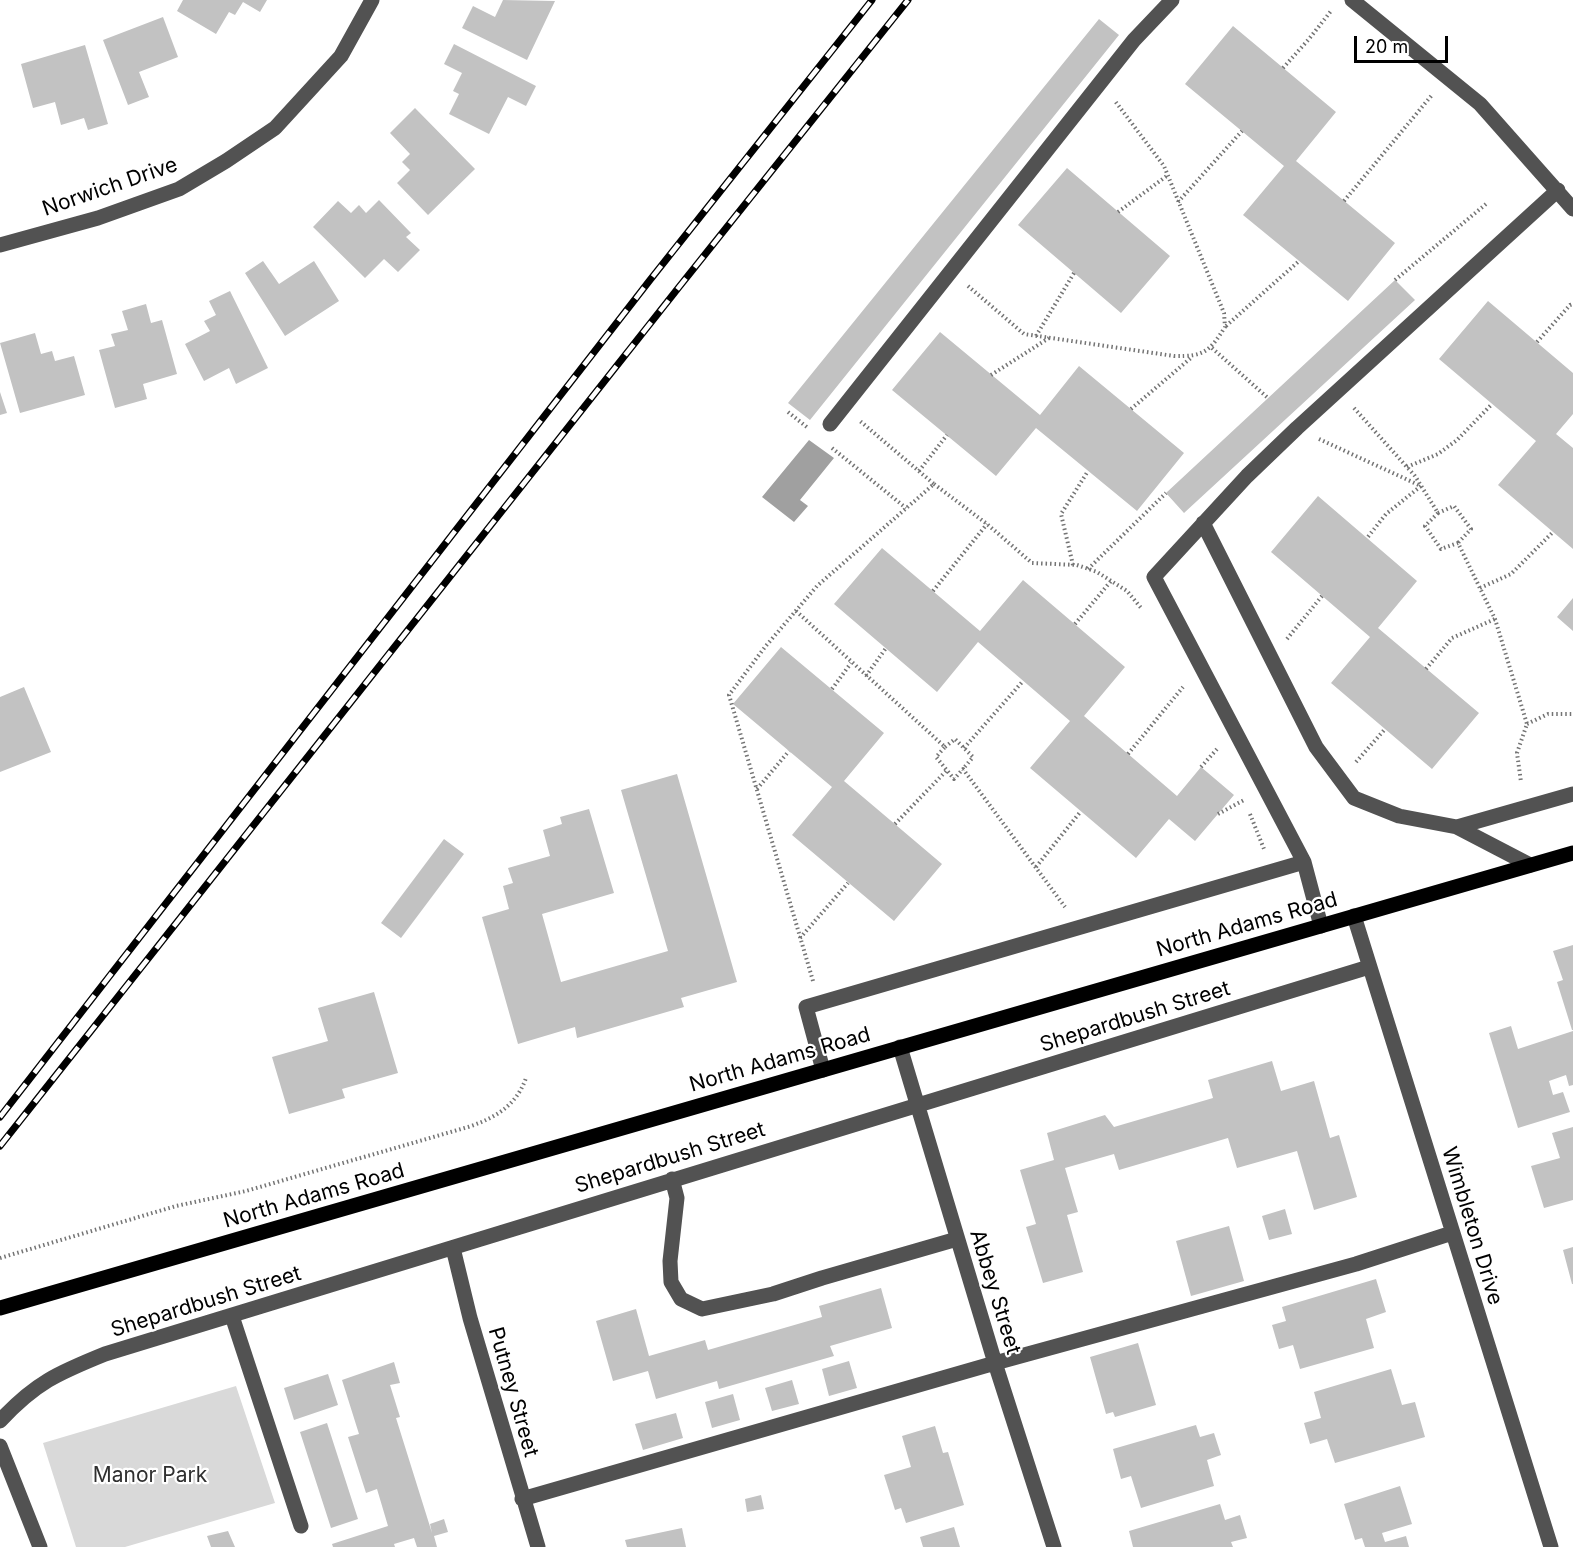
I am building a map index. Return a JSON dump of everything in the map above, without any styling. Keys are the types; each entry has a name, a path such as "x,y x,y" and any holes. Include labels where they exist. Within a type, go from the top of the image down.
{"main road":[{"name":"North Adams Road","path":"0,1308 1573,853"}],"street":[{"name":"Norwich Drive","path":"0,245 98,218 169,193 226,161 275,128 341,56 372,0"},
{"path":"831,424 1134,40 1172,0"},
{"path":"1352,0 1480,104 1573,209"},
{"path":"1321,926 1304,862 1154,578 1203,523 1297,428 1558,190"},
{"path":"1203,523 1316,747 1354,798 1399,816 1457,827 1530,865"},
{"path":"1457,827 1573,794"},
{"path":"823,1070 806,1007 1304,862"},
{"name":"Wimbleton Drive","path":"1354,916 1551,1547"},
{"name":"Shepardbush Street","path":"0,1421 32,1390 46,1380 105,1354 1369,967"},
{"name":"Abbey Street","path":"900,1047 995,1363 1054,1547"},
{"path":"672,1179 677,1198 670,1261 671,1282 681,1299 702,1309 773,1294 957,1239"},
{"path":"522,1499 995,1363 1356,1264 1452,1233"},
{"name":"Putney Street","path":"453,1248 470,1318 538,1547"},
{"path":"232,1316 302,1526"},
{"path":"0,1446 40,1547"}],"path":[{"path":"1283,68 1310,39 1333,8"},
{"path":"1344,201 1447,77"},
{"path":"1111,95 1164,166 1224,313 1225,327"},
{"path":"1178,202 1242,131"},
{"path":"1118,212 1168,176"},
{"path":"1395,280 1486,204"},
{"path":"1131,409 1193,357 1212,348 1225,327 1299,261"},
{"path":"1036,336 1074,273"},
{"path":"963,282 1024,334 1193,357"},
{"path":"1537,342 1573,304"},
{"path":"991,375 1050,338"},
{"path":"1212,348 1269,398"},
{"path":"1339,390 1407,467 1438,513"},
{"path":"1407,467 1438,453 1457,440 1492,404"},
{"path":"843,408 1032,563 1073,565 1097,572 1127,591 1148,616"},
{"path":"788,412 815,434"},
{"path":"1297,428 1421,486"},
{"path":"918,471 947,435"},
{"path":"824,441 906,508"},
{"path":"1073,565 1061,514 1088,471"},
{"path":"814,985 729,695 765,647 817,586 934,484"},
{"path":"1367,538 1386,514 1421,486"},
{"path":"1088,569 1166,493"},
{"path":"1454,506 1471,528 1458,543 1442,549 1425,526 1438,513 1454,506"},
{"path":"933,591 987,524"},
{"path":"1480,588 1511,574 1553,532"},
{"path":"1458,543 1495,619 1527,724 1517,753 1521,782"},
{"path":"1075,624 1111,581"},
{"path":"1282,644 1322,596"},
{"path":"796,611 945,747"},
{"path":"1426,669 1452,638 1495,619"},
{"path":"866,676 886,648"},
{"path":"832,689 852,663"},
{"path":"1179,678 1186,693"},
{"path":"964,748 1023,681"},
{"path":"1128,754 1183,687"},
{"path":"1527,724 1548,714 1573,714"},
{"path":"1356,762 1384,729"},
{"path":"955,739 964,748 973,756 954,778 936,757 955,739"},
{"path":"1211,739 1221,757"},
{"path":"1201,767 1217,749"},
{"path":"757,789 789,751"},
{"path":"1349,756 1364,769"},
{"path":"963,769 1070,912"},
{"path":"895,824 947,770"},
{"path":"1239,791 1266,855"},
{"path":"1218,814 1244,800"},
{"path":"1036,867 1081,811"},
{"path":"800,938 848,883"},
{"path":"0,1258 176,1206 246,1191 486,1121 512,1104 526,1078"}],"green space":[{"name":"Manor Park","path":"236,1386 275,1503 125,1547 76,1547 43,1443"}],"shaded area":[{"path":"809,440 834,458 800,500 808,506 794,522 762,497"}],"building":[{"path":"183,0 267,0 260,12 243,2 235,15 229,12 216,34 177,11"},
{"path":"503,0 555,1 527,60 462,28 473,6 495,17"},
{"path":"163,17 178,57 139,72 149,97 128,105 103,40"},
{"path":"1099,19 1119,35 810,420 788,403"},
{"path":"1233,26 1336,112 1296,161 1395,243 1348,301 1243,215 1284,166 1185,84"},
{"path":"454,44 536,86 526,106 508,97 489,134 449,114 459,94 453,91 462,73 444,64"},
{"path":"85,45 108,124 88,130 84,118 61,125 55,102 33,108 21,64"},
{"path":"415,108 475,169 428,215 397,183 410,170 402,162 410,154 390,133"},
{"path":"1067,168 1170,256 1121,313 1018,225"},
{"path":"379,200 411,233 406,237 420,250 398,272 384,259 365,278 313,227 338,201 351,213 359,205 366,213"},
{"path":"263,261 279,284 314,261 339,301 285,336 245,273"},
{"path":"1395,280 1415,300 1184,513 1166,493"},
{"path":"230,291 268,368 236,384 229,368 204,381 185,344 210,331 204,321 216,315 209,301"},
{"path":"1488,301 1573,373 1573,414 1556,434 1573,448 1573,549 1498,485 1536,441 1439,359"},
{"path":"146,304 151,323 162,320 177,374 143,384 147,399 115,408 99,350 115,346 111,334 128,330 122,311"},
{"path":"940,332 1040,415 1079,366 1184,453 1137,511 1036,428 996,476 892,390"},
{"path":"35,333 41,354 52,351 55,361 74,356 85,395 20,413 0,343"},
{"path":"0,392 7,413 0,415"},
{"path":"1318,496 1417,581 1378,628 1479,713 1432,769 1331,683 1370,637 1271,552"},
{"path":"882,548 980,631 1023,580 1125,667 1084,716 1177,796 1201,767 1234,795 1195,841 1169,819 1136,858 1030,768 1070,721 978,642 937,692 834,604"},
{"path":"1573,598 1573,631 1557,617"},
{"path":"781,647 884,733 844,781 942,864 894,921 792,835 832,787 733,704"},
{"path":"24,687 51,752 0,772 0,697"},
{"path":"677,774 737,982 681,998 684,1007 577,1038 575,1027 518,1044 482,917 509,909 503,886 513,883 508,868 550,856 543,830 562,824 560,817 589,809 614,893 542,914 561,982 668,951 621,790"},
{"path":"444,839 464,854 401,938 381,923"},
{"path":"1573,945 1572,1030 1557,982 1563,980 1553,951"},
{"path":"374,992 398,1073 342,1089 345,1098 289,1114 272,1057 328,1041 318,1008"},
{"path":"1511,1026 1518,1049 1573,1031 1573,1085 1569,1086 1566,1075 1549,1081 1553,1095 1563,1092 1570,1112 1518,1128 1489,1033"},
{"path":"1272,1061 1281,1091 1314,1081 1330,1138 1339,1135 1357,1197 1314,1210 1297,1151 1237,1168 1228,1138 1119,1170 1114,1154 1065,1168 1078,1212 1067,1215 1083,1272 1043,1283 1026,1227 1036,1224 1020,1170 1054,1160 1047,1133 1105,1115 1114,1127 1213,1098 1208,1080"},
{"path":"1573,1127 1573,1200 1544,1208 1531,1166 1560,1158 1552,1133"},
{"path":"1285,1209 1292,1234 1269,1240 1262,1216"},
{"path":"1229,1226 1244,1281 1191,1296 1176,1241"},
{"path":"1573,1247 1573,1284 1572,1284 1563,1250"},
{"path":"1376,1279 1386,1312 1366,1319 1374,1348 1300,1369 1293,1345 1279,1349 1272,1325 1286,1321 1282,1307"},
{"path":"881,1288 892,1328 830,1346 834,1356 719,1389 717,1381 656,1399 648,1371 613,1381 596,1321 636,1309 649,1356 705,1340 708,1350 822,1317 819,1306"},
{"path":"1138,1343 1156,1405 1115,1417 1113,1412 1106,1414 1090,1357"},
{"path":"849,1361 857,1388 829,1396 822,1369"},
{"path":"394,1362 400,1383 390,1385 400,1417 396,1418 432,1533 430,1524 444,1519 448,1532 434,1536 437,1547 417,1547 414,1538 394,1544 395,1547 333,1547 332,1544 388,1526 377,1489 366,1493 348,1437 359,1434 342,1380"},
{"path":"1391,1369 1402,1405 1415,1402 1425,1437 1335,1463 1327,1439 1310,1444 1304,1423 1321,1418 1314,1392"},
{"path":"328,1374 338,1405 294,1420 284,1388"},
{"path":"792,1380 799,1404 772,1411 765,1388"},
{"path":"733,1394 740,1420 712,1428 705,1402"},
{"path":"676,1413 683,1438 643,1450 635,1424"},
{"path":"327,1423 358,1519 331,1528 300,1432"},
{"path":"1196,1425 1200,1437 1214,1433 1221,1455 1207,1460 1214,1486 1141,1508 1131,1476 1121,1479 1113,1449"},
{"path":"935,1426 943,1453 948,1452 964,1505 906,1523 901,1508 895,1510 884,1475 911,1467 902,1436"},
{"path":"1400,1486 1412,1524 1382,1533 1385,1542 1406,1536 1409,1547 1365,1547 1362,1538 1355,1540 1344,1504"},
{"path":"761,1495 764,1509 747,1512 745,1499"},
{"path":"1220,1504 1225,1520 1240,1515 1247,1538 1231,1542 1233,1547 1133,1547 1129,1531"},
{"path":"954,1527 960,1547 923,1547 920,1537"},
{"path":"682,1528 686,1547 627,1547 625,1540"},
{"path":"228,1531 235,1547 211,1547 207,1536"}],"railway":[{"path":"0,1117 650,280 872,0"},
{"path":"0,1146 908,0"}]}
